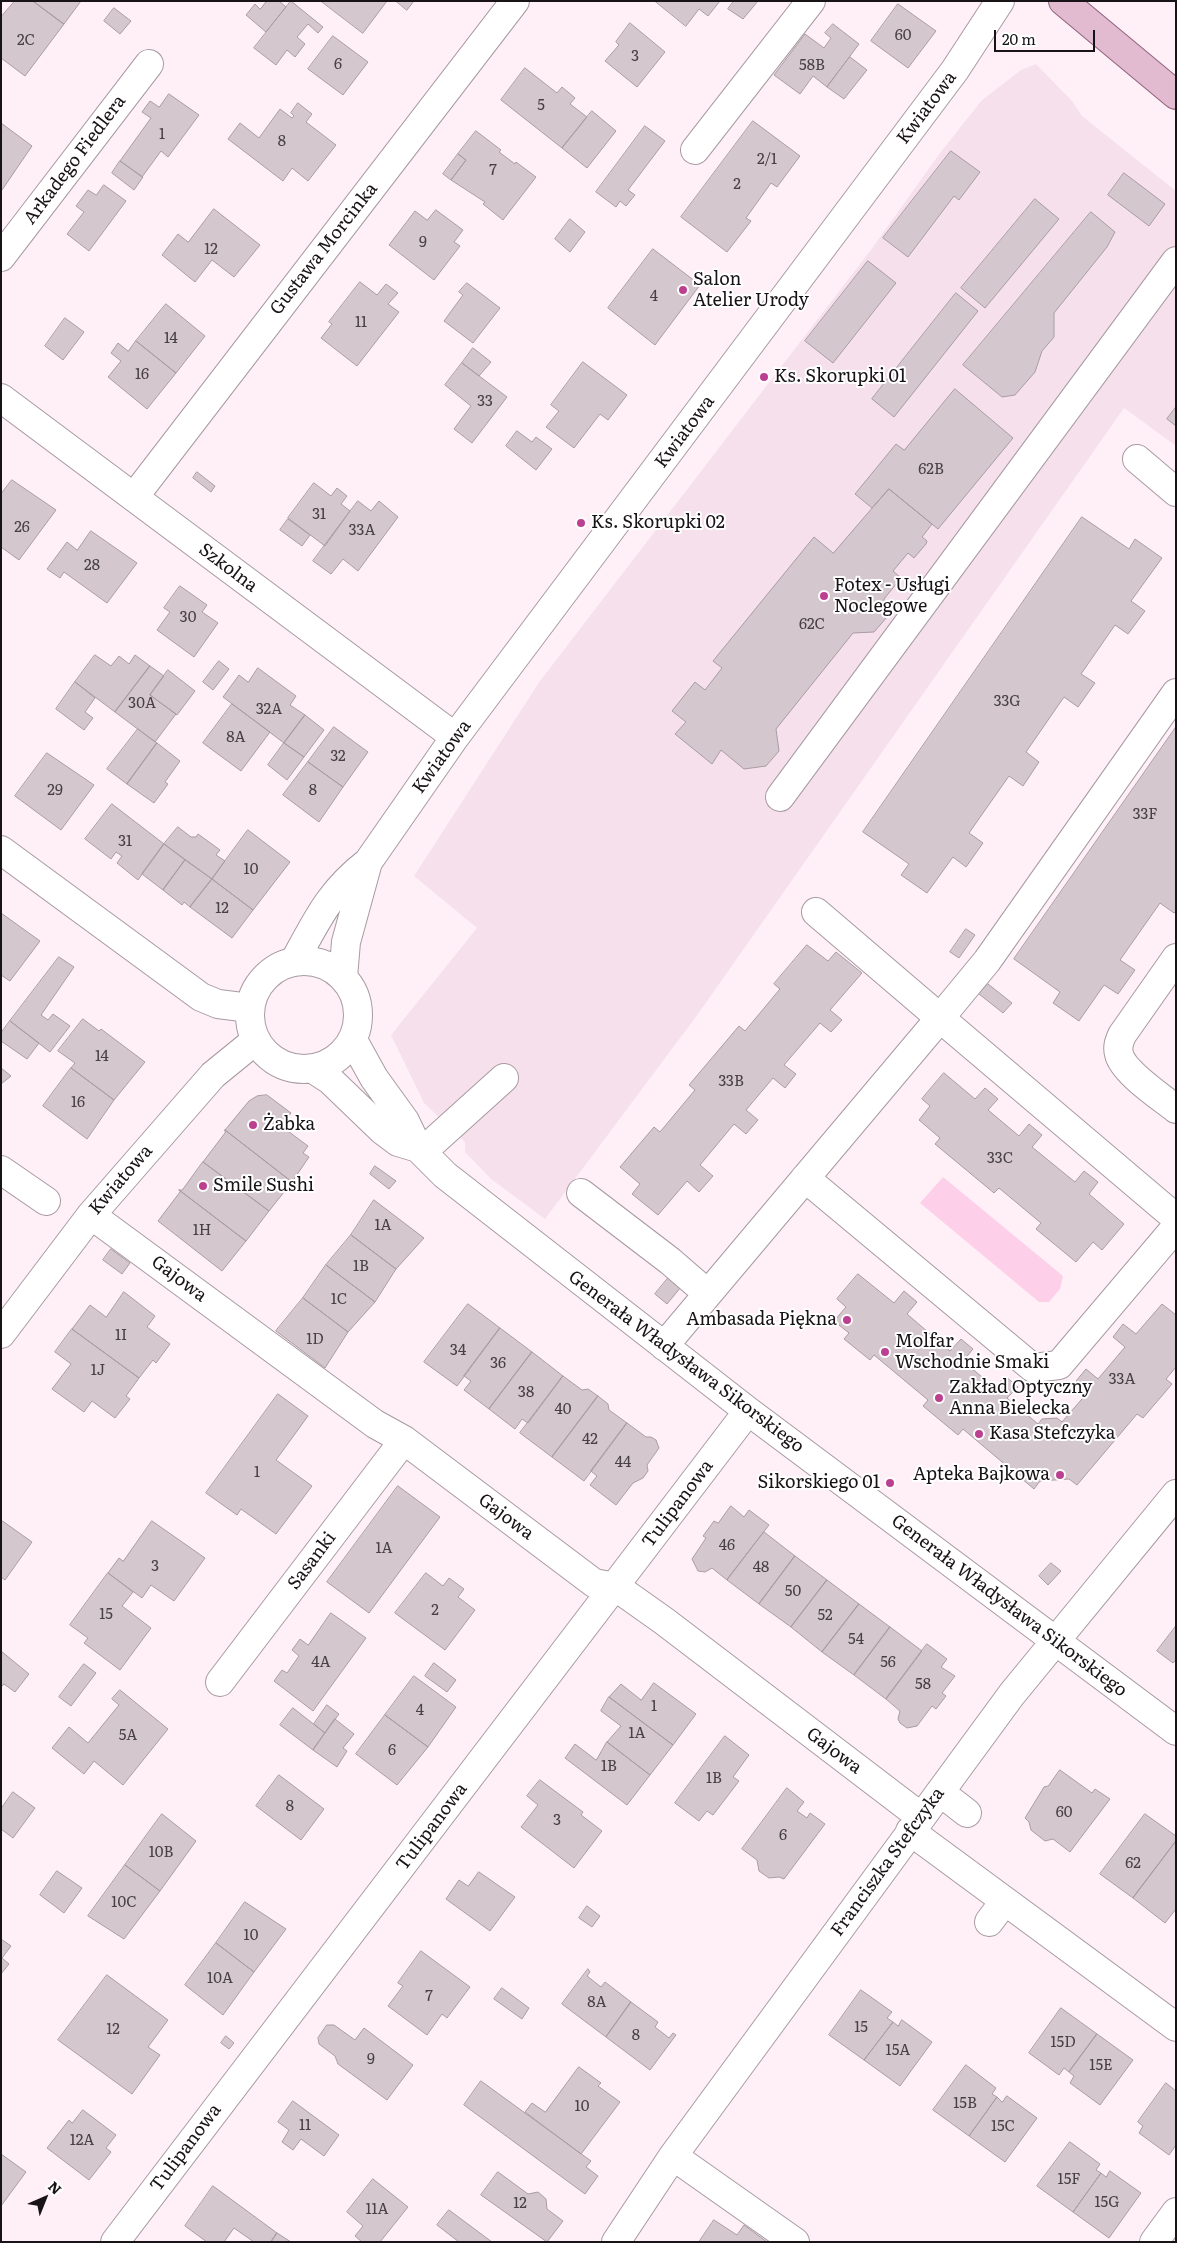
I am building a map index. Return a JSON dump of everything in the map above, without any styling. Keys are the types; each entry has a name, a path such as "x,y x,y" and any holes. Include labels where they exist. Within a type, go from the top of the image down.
{"main road":[{"path":"1063,1 1176,95"}],"street":[{"name":"Gustawa Morcinka","path":"134,497 515,1"},
{"path":"696,150 811,1"},
{"name":"Kwiatowa","path":"294,962 330,898 348,877 368,862 455,737 955,70 1000,1"},
{"name":"Arkadego Fiedlera","path":"1,257 149,64"},
{"path":"780,797 1176,261"},
{"name":"Szkolna","path":"1,398 455,737"},
{"path":"1137,459 1176,492"},
{"path":"664,1346 987,961 1176,693"},
{"path":"1,850 201,997 218,1004 250,1008"},
{"name":"Kwiatowa","path":"342,977 346,942 368,862"},
{"path":"816,912 1176,1218"},
{"path":"1176,958 1122,1035 1118,1045 1119,1056 1126,1068 1176,1109"},
{"path":"294,962 315,962 342,977 352,990 358,1006 358,1023 353,1040 336,1059 313,1069 290,1068 280,1064 262,1050 250,1025 250,1008 260,982 281,966 294,962"},
{"name":"Kwiatowa","path":"1,1334 90,1215 213,1075 256,1040"},
{"name":"Generała Władysława Sikorskiego","path":"353,1040 374,1078 405,1121 420,1150 445,1175 748,1410 1176,1731"},
{"name":"Generała Władysława Sikorskiego","path":"313,1069 330,1080 382,1130 398,1142 420,1150"},
{"path":"420,1150 504,1078"},
{"path":"1,1170 46,1201"},
{"path":"804,1178 1033,1368 1059,1365 1176,1227"},
{"path":"581,1193 670,1261 707,1293"},
{"name":"Gajowa","path":"90,1215 375,1424 404,1440 594,1583 616,1587 664,1621 916,1824 996,1912 1176,2027"},
{"name":"Tulipanowa","path":"115,2242 616,1587 748,1410"},
{"name":"Sasanki","path":"220,1682 404,1440"},
{"name":"Franciszka Stefczyka","path":"616,2242 673,2156 1012,1694 1176,1494"},
{"path":"940,1792 967,1813"},
{"path":"673,2156 795,2242"},
{"path":"1154,2242 1176,2212"}],"shaded area":[{"path":"1036,64 1072,101 1082,116 1176,191 1176,446 1124,408 698,1014 545,1219 491,1179 465,1152 465,1142 424,1103 391,1035 477,928 414,876 540,681 870,251 940,153 982,100 1021,70"},
{"path":"943,1177 1063,1276 1060,1289 1049,1302 1039,1302 920,1203"}],"building":[{"path":"15,1 33,1 64,24 25,76 1,58 1,17"},
{"path":"33,1 81,1 64,24"},
{"path":"267,1 279,1 286,7 266,32 246,15 255,4 260,9"},
{"path":"291,1 323,27 318,33 308,24 297,37 305,44 295,57 287,50 276,65 254,48"},
{"path":"321,1 387,1 363,33"},
{"path":"396,1 414,1 407,10"},
{"path":"655,1 720,1 708,16 699,9 686,26"},
{"path":"734,1 758,1 743,19 728,9"},
{"path":"898,4 936,31 908,68 871,41"},
{"path":"114,8 131,21 120,34 104,21"},
{"path":"630,23 665,52 637,87 605,61 619,45 616,42"},
{"path":"833,24 859,44 827,87 813,76 800,94 774,75 805,34 824,48 831,38 825,33"},
{"path":"333,36 368,62 343,95 308,69"},
{"path":"850,57 867,70 844,99 827,87"},
{"path":"525,68 557,93 562,87 575,98 570,104 587,117 562,148 501,100"},
{"path":"169,94 199,115 168,157 161,151 142,177 120,161 151,118 142,112 150,101 159,107"},
{"path":"298,103 312,114 306,122 336,145 308,181 292,168 283,181 228,139 240,123 259,138 280,109 292,118 294,116 291,113"},
{"path":"592,111 616,131 587,168 562,148"},
{"path":"753,121 800,156 777,187 771,183 746,218 751,221 727,252 681,217"},
{"path":"1,123 32,146 2,190 1,190"},
{"path":"645,126 665,141 628,190 635,195 626,206 620,201 616,207 596,192"},
{"path":"476,131 501,150 499,152 536,177 503,220 483,204 485,202 451,180 466,160 458,154"},
{"path":"951,151 980,172 959,200 954,196 908,257 883,238"},
{"path":"458,154 466,160 451,180 443,174"},
{"path":"120,161 143,177 134,190 112,173"},
{"path":"1124,173 1165,204 1149,226 1108,195"},
{"path":"104,185 126,201 89,251 67,234 84,212 76,206 88,190 96,195"},
{"path":"1035,199 1059,219 985,308 961,288"},
{"path":"214,209 260,245 234,277 212,260 195,282 162,255 178,234 188,242"},
{"path":"436,210 463,230 454,242 460,246 434,280 389,245 415,211 427,220"},
{"path":"1091,212 1115,232 1107,247 1054,313 1054,337 1042,351 1035,372 1015,395 1002,397 963,365"},
{"path":"570,219 585,232 570,252 555,239"},
{"path":"653,249 700,285 655,345 608,308"},
{"path":"868,261 896,283 833,363 805,341"},
{"path":"360,282 377,295 386,284 398,293 388,304 399,312 357,366 321,338 332,324 329,322"},
{"path":"467,283 500,308 473,343 444,321 463,295 459,292"},
{"path":"956,293 978,311 894,417 872,399"},
{"path":"166,304 205,336 176,373 136,341"},
{"path":"65,318 84,332 63,360 45,346"},
{"path":"136,341 176,373 147,409 108,377 121,361 111,353 118,343 128,351"},
{"path":"473,348 491,362 479,376 462,363"},
{"path":"583,362 627,395 608,420 600,414 574,448 546,427 559,411 551,405"},
{"path":"462,363 507,397 472,443 454,429 471,406 445,385"},
{"path":"955,389 1013,438 938,529 889,489 872,508 855,494 896,444 904,450"},
{"path":"1176,407 1176,426 1167,419"},
{"path":"517,431 532,442 536,437 552,449 536,470 506,446"},
{"path":"197,472 215,486 211,492 193,478"},
{"path":"12,480 56,510 19,560 1,547 1,494"},
{"path":"314,483 331,496 337,488 347,496 341,504 350,511 325,546 288,518"},
{"path":"889,489 932,524 922,537 927,541 926,544 914,558 908,553 893,571 901,578 884,599 887,617 874,632 853,633 776,729 779,751 766,766 744,769 721,750 712,764 675,734 686,722 672,711 695,682 705,690 722,668 713,661 814,537 833,553"},
{"path":"358,501 371,511 379,501 398,517 358,571 343,559 331,574 313,561"},
{"path":"1082,517 1129,549 1135,539 1162,558 1131,601 1145,611 1128,634 1115,625 1081,674 1095,683 1078,707 1064,697 1026,752 1039,762 1023,786 1009,776 969,833 983,843 966,867 953,857 927,893 901,875 909,864 863,832"},
{"path":"288,519 310,535 302,546 280,530"},
{"path":"91,531 137,563 107,603 64,572 60,578 47,569 67,542 77,550"},
{"path":"180,586 207,605 202,612 218,623 194,657 157,630 170,612 164,608"},
{"path":"95,655 111,666 119,656 129,664 135,655 150,666 115,712 75,682"},
{"path":"219,661 229,669 213,690 203,682"},
{"path":"150,666 164,676 150,695 176,714 155,742 115,712"},
{"path":"258,668 296,696 290,705 305,715 284,743 223,697 239,675 248,682"},
{"path":"168,670 195,691 177,715 150,695"},
{"path":"75,682 95,698 85,712 93,718 84,730 56,709"},
{"path":"232,704 270,732 241,771 203,743"},
{"path":"305,715 324,730 304,757 284,743"},
{"path":"334,727 368,752 343,787 308,762"},
{"path":"1176,727 1176,911 1174,913 1160,903 1120,960 1135,970 1118,994 1104,985 1079,1021 1053,1003 1060,992 1014,959"},
{"path":"138,729 157,743 127,784 107,769"},
{"path":"157,743 180,761 165,782 168,784 154,803 127,784"},
{"path":"284,743 304,757 287,780 268,765"},
{"path":"47,753 94,785 61,830 15,796"},
{"path":"308,762 343,787 319,822 283,795"},
{"path":"112,804 164,844 138,880 117,863 122,856 116,852 111,859 85,839"},
{"path":"178,827 191,837 196,837 198,834 220,850 216,855 225,861 212,879 164,844"},
{"path":"248,830 290,862 253,910 212,879"},
{"path":"164,844 185,860 163,890 142,874"},
{"path":"185,860 212,879 190,907 184,902 182,905 163,890"},
{"path":"212,879 253,910 232,938 190,907"},
{"path":"1,913 40,941 10,981 1,975"},
{"path":"966,929 975,935 959,958 950,952"},
{"path":"807,945 828,961 836,952 862,973 830,1010 842,1020 831,1032 820,1023 784,1065 796,1074 785,1088 773,1078 746,1110 758,1120 746,1134 734,1124 700,1165 713,1176 699,1192 687,1181 658,1215 632,1194 640,1184 620,1167 654,1127 660,1132 695,1090 689,1085 739,1026 745,1031 780,989 774,984"},
{"path":"59,957 74,967 41,1015 48,1020 53,1014 70,1026 50,1052 10,1021"},
{"path":"988,984 1012,1003 1003,1013 979,994"},
{"path":"83,1019 99,1031 101,1029 145,1062 114,1100 71,1068 75,1063 58,1051"},
{"path":"10,1021 39,1043 27,1059 1,1041 1,1033"},
{"path":"1,1068 11,1076 1,1084"},
{"path":"71,1068 114,1100 87,1139 43,1106"},
{"path":"944,1073 975,1099 985,1088 998,1099 988,1110 1019,1136 1029,1124 1042,1135 1032,1147 1075,1182 1084,1171 1098,1182 1089,1194 1124,1224 1102,1250 1093,1242 1076,1262 1036,1229 1041,1223 999,1188 994,1193 935,1144 940,1138 919,1120 930,1106 922,1099"},
{"path":"267,1095 291,1113 281,1126 308,1146 303,1153 309,1157 292,1182 225,1130 249,1101 257,1096"},
{"path":"225,1130 292,1182 269,1211 203,1162 225,1133"},
{"path":"203,1162 269,1211 246,1241 179,1190 182,1190"},
{"path":"375,1166 396,1181 389,1189 370,1174"},
{"path":"179,1190 246,1241 222,1271 158,1221 180,1192"},
{"path":"374,1200 424,1238 396,1269 351,1235"},
{"path":"351,1235 396,1269 375,1302 326,1265"},
{"path":"111,1249 130,1263 122,1274 103,1260"},
{"path":"326,1265 375,1302 348,1332 303,1298"},
{"path":"858,1274 894,1303 904,1291 917,1302 907,1314 950,1351 961,1339 973,1349 963,1361 995,1388 1005,1376 1018,1387 1007,1398 1038,1424 1042,1419 1057,1418 1062,1422 1088,1392 1076,1381 1086,1369 1098,1379 1125,1347 1113,1337 1123,1324 1136,1334 1162,1304 1176,1315 1176,1367 1166,1379 1172,1384 1143,1418 1137,1414 1077,1485 1069,1479 1040,1481 1034,1489 963,1429 958,1435 923,1406 928,1400 874,1355 870,1360 844,1339 849,1333 834,1321 846,1307 837,1299"},
{"path":"669,1277 681,1287 667,1304 655,1294"},
{"path":"124,1292 155,1316 147,1327 170,1344 156,1363 153,1360 139,1378 72,1329 90,1305 106,1317"},
{"path":"303,1298 348,1332 325,1368 276,1331"},
{"path":"468,1304 500,1328 457,1386 424,1362"},
{"path":"500,1328 532,1352 489,1409 464,1390 471,1381 464,1376"},
{"path":"72,1329 139,1378 126,1396 130,1399 115,1418 92,1401 84,1412 52,1389 71,1364 55,1352"},
{"path":"532,1352 563,1376 528,1423 522,1419 515,1429 489,1409"},
{"path":"563,1376 582,1390 588,1389 598,1396 552,1457 520,1433"},
{"path":"278,1394 308,1416 276,1460 312,1486 276,1534 241,1509 237,1515 206,1493"},
{"path":"598,1396 608,1404 609,1410 627,1423 584,1481 552,1457"},
{"path":"627,1423 646,1437 656,1440 659,1448 647,1465 648,1471 643,1478 633,1483 616,1505 590,1485 597,1476 591,1471"},
{"path":"398,1486 440,1517 369,1613 327,1582"},
{"path":"731,1506 744,1517 749,1510 769,1525 727,1580 712,1568 705,1572 698,1571 692,1559 706,1538 703,1536 714,1521 718,1523"},
{"path":"1,1520 32,1542 5,1580 1,1577"},
{"path":"152,1521 205,1558 174,1601 151,1585 142,1598 108,1573 119,1558 123,1561"},
{"path":"764,1532 795,1556 759,1604 727,1580"},
{"path":"795,1556 827,1580 791,1627 759,1604"},
{"path":"1051,1563 1061,1571 1048,1585 1039,1576"},
{"path":"108,1573 133,1592 122,1606 151,1628 120,1670 84,1643 88,1638 70,1625"},
{"path":"426,1573 443,1586 449,1578 464,1589 458,1597 475,1610 445,1650 395,1613"},
{"path":"827,1580 859,1604 822,1652 791,1627"},
{"path":"859,1604 890,1627 854,1675 822,1652"},
{"path":"331,1613 366,1638 313,1711 274,1681 282,1670 287,1673 299,1656 292,1650 300,1639 308,1645"},
{"path":"1176,1626 1176,1660 1173,1663 1157,1651"},
{"path":"890,1627 922,1651 886,1699 854,1675"},
{"path":"927,1644 947,1659 941,1667 955,1676 942,1693 946,1696 936,1709 932,1706 917,1726 907,1728 898,1719 900,1711 886,1699"},
{"path":"1,1651 29,1674 15,1692 4,1684 1,1687"},
{"path":"434,1663 456,1680 447,1692 425,1676"},
{"path":"84,1664 96,1673 71,1706 59,1697"},
{"path":"414,1676 456,1707 428,1747 385,1715"},
{"path":"654,1683 696,1714 673,1745 609,1697 621,1684 641,1700"},
{"path":"120,1690 168,1729 123,1785 94,1761 84,1774 52,1748 69,1727 88,1743 119,1705 112,1699"},
{"path":"609,1697 673,1745 650,1775 607,1742 621,1726 601,1711"},
{"path":"327,1705 339,1714 325,1733 314,1724"},
{"path":"293,1708 325,1733 313,1750 280,1725"},
{"path":"385,1715 428,1747 397,1785 356,1754"},
{"path":"335,1719 354,1734 343,1748 347,1751 337,1767 313,1750"},
{"path":"725,1736 749,1755 733,1777 739,1781 713,1815 707,1811 699,1821 675,1803"},
{"path":"607,1742 650,1775 627,1805 565,1758 575,1744 596,1760"},
{"path":"1060,1770 1092,1793 1095,1789 1110,1799 1070,1852 1053,1839 1045,1841 1031,1830 1029,1822 1025,1818 1044,1787 1048,1786"},
{"path":"279,1775 324,1809 301,1840 256,1806"},
{"path":"540,1780 583,1812 581,1815 602,1831 574,1868 521,1827 538,1805 527,1796"},
{"path":"787,1788 804,1802 797,1811 807,1818 810,1813 825,1824 784,1879 779,1877 769,1878 759,1871 757,1860 742,1849"},
{"path":"13,1792 35,1808 13,1838 1,1829 1,1809"},
{"path":"162,1814 196,1841 160,1891 125,1865"},
{"path":"1145,1814 1176,1836 1176,1841 1133,1898 1100,1874"},
{"path":"1176,1841 1176,1909 1165,1923 1133,1898"},
{"path":"125,1865 160,1891 124,1939 88,1916"},
{"path":"57,1871 82,1888 64,1913 40,1895"},
{"path":"479,1872 515,1897 490,1931 446,1899 459,1880 468,1886"},
{"path":"245,1902 286,1929 254,1972 216,1943"},
{"path":"587,1906 600,1916 592,1927 579,1918"},
{"path":"1,1939 11,1946 2,1958 9,1964 1,1974"},
{"path":"216,1943 254,1972 223,2015 185,1985"},
{"path":"421,1951 470,1987 447,2018 442,2014 427,2035 388,2006 403,1986 398,1983"},
{"path":"588,1969 590,1972 587,1976 601,1987 605,1982 631,2002 606,2037 562,2004"},
{"path":"107,1975 168,2020 148,2047 160,2055 132,2094 58,2040"},
{"path":"502,1988 529,2008 522,2019 494,1999"},
{"path":"861,1990 892,2012 887,2018 893,2022 864,2060 829,2035"},
{"path":"631,2002 658,2022 655,2027 669,2038 673,2033 676,2035 650,2070 606,2037"},
{"path":"1061,2008 1097,2034 1069,2072 1064,2068 1059,2075 1029,2053"},
{"path":"902,2020 932,2042 900,2086 864,2060 893,2022 898,2026"},
{"path":"327,2025 334,2025 355,2040 364,2028 413,2065 387,2100 338,2064 335,2056 319,2044 318,2038"},
{"path":"1097,2034 1133,2060 1100,2105 1070,2083 1074,2076 1069,2072"},
{"path":"226,2036 234,2043 229,2049 221,2043"},
{"path":"966,2065 996,2088 992,2094 997,2097 969,2136 933,2110"},
{"path":"579,2067 601,2083 598,2086 620,2102 581,2154 525,2112 532,2103 545,2112"},
{"path":"481,2081 591,2161 586,2167 598,2176 585,2194 464,2105"},
{"path":"1166,2083 1176,2091 1176,2145 1169,2155 1139,2133 1143,2126 1138,2122"},
{"path":"1007,2096 1037,2118 1005,2162 969,2136 997,2097 1002,2102"},
{"path":"293,2101 339,2135 324,2156 301,2139 293,2150 282,2142 289,2130 278,2122"},
{"path":"83,2110 116,2135 106,2148 111,2152 89,2180 47,2148 69,2120 72,2123"},
{"path":"1070,2142 1100,2164 1096,2170 1101,2173 1073,2212 1037,2186"},
{"path":"1,2154 26,2172 1,2206"},
{"path":"1110,2171 1141,2193 1109,2238 1073,2212 1101,2173 1106,2177"},
{"path":"498,2172 528,2194 538,2192 546,2199 547,2209 563,2221 547,2242 481,2195"},
{"path":"373,2179 408,2207 380,2242 362,2242 355,2236 363,2226 347,2212"},
{"path":"213,2186 277,2233 271,2242 254,2242 234,2228 224,2242 207,2242 185,2226"},
{"path":"449,2210 492,2242 459,2242 437,2225"},
{"path":"714,2220 737,2235 744,2225 767,2242 699,2242"},
{"path":"277,2233 291,2242 271,2242"}],"place":[{"name":"Salon Atelier Urody","path":"683,290"},
{"name":"Ks. Skorupki 01","path":"764,377"},
{"name":"Ks. Skorupki 02","path":"581,523"},
{"name":"Fotex - Usługi Noclegowe","path":"824,596"},
{"name":"Żabka","path":"253,1125"},
{"name":"Smile Sushi","path":"203,1186"},
{"name":"Ambasada Piękna","path":"847,1320"},
{"name":"Molfar Wschodnie Smaki","path":"885,1352"},
{"name":"Zakład Optyczny Anna Bielecka","path":"939,1398"},
{"name":"Kasa Stefczyka","path":"979,1434"},
{"name":"Apteka Bajkowa","path":"1060,1475"},
{"name":"Sikorskiego 01","path":"890,1483"}]}
